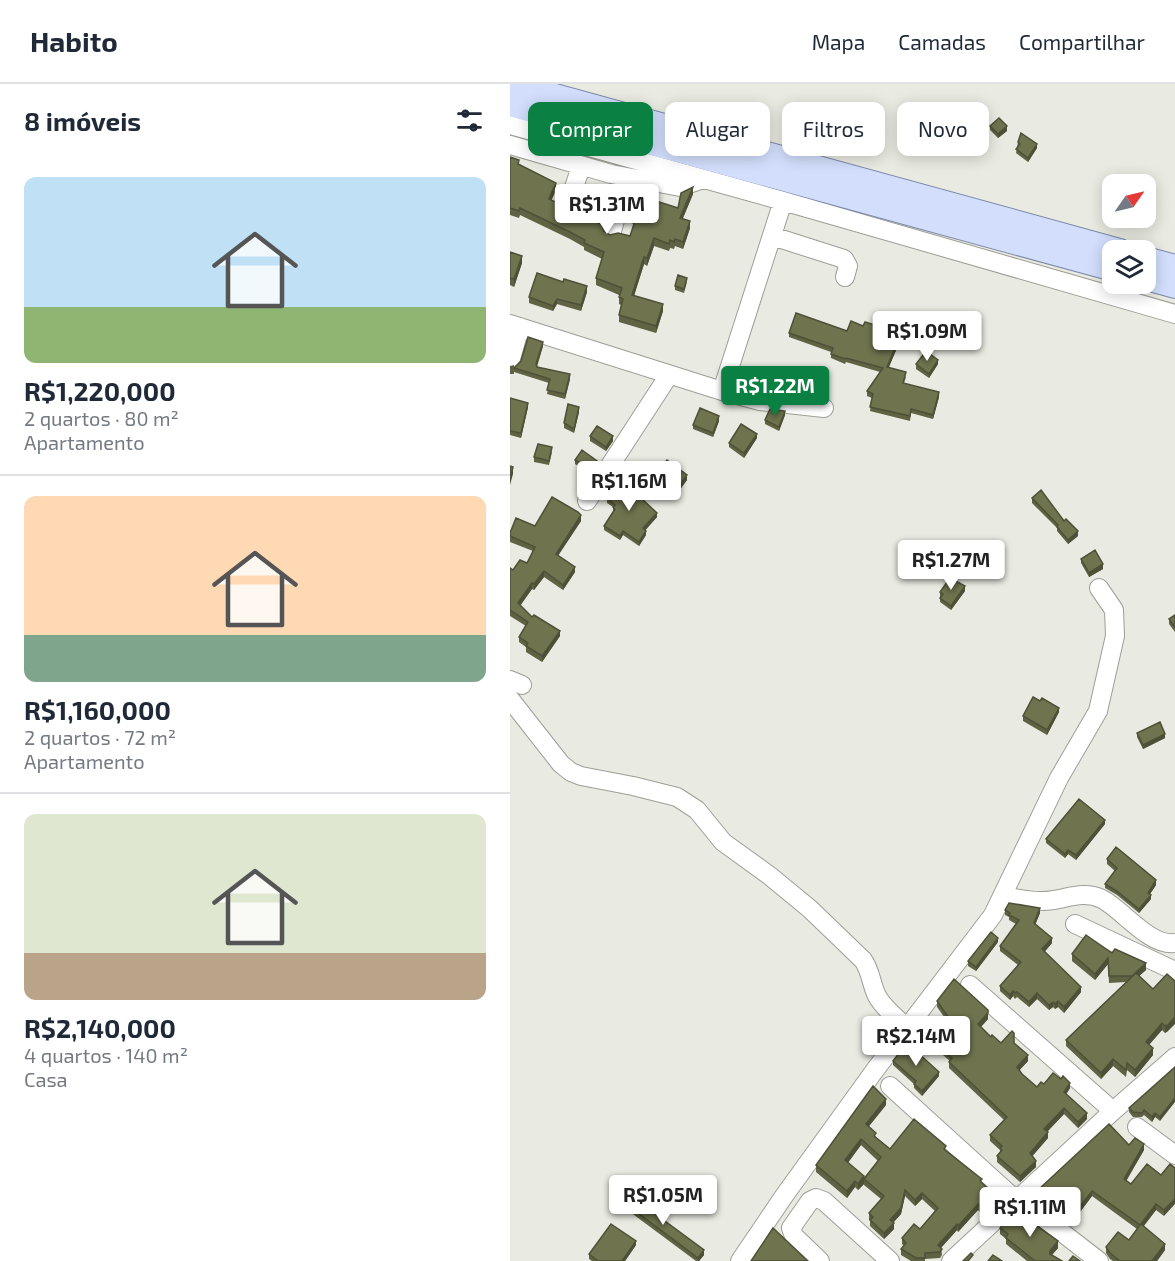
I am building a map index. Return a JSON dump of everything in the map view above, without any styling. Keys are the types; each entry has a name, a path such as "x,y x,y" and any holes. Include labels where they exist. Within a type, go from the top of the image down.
{"main road":[{"path":"515,84 1102,245"},
{"path":"510,105 1102,267"},
{"path":"1156,261 1175,266"},
{"path":"1156,282 1175,287"}],"street":[{"path":"510,125 528,130"},
{"path":"510,146 619,176 680,187 703,179"},
{"path":"612,231 619,176 617,156 783,201 1175,314"},
{"path":"570,200 581,166"},
{"path":"722,391 783,201"},
{"path":"772,236 844,259 848,263 845,278"},
{"path":"510,362 515,326 722,391 760,401 824,408"},
{"path":"587,501 669,375"},
{"path":"740,1261 784,1196 993,915 1059,778 1098,711 1115,636 1114,610 1099,588"},
{"path":"514,688 561,764 571,772 677,797 697,810 723,842 771,876 810,909 863,960 870,969 881,1003 907,1028"},
{"path":"1002,896 1043,901 1077,894 1101,899 1137,927 1167,945 1175,943"},
{"path":"1076,924 1175,971"},
{"path":"970,985 1113,1111"},
{"path":"951,1261 1113,1111 1175,1057"},
{"path":"891,1086 1017,1201"},
{"path":"1137,1127 1175,1155"},
{"path":"820,1261 794,1236 791,1228 810,1201 816,1198 824,1201 890,1261"},
{"path":"1042,1216 1099,1261"}],"building":[{"path":"999,118 1007,126 998,134 990,126"},
{"path":"1021,133 1037,144 1028,158 1016,149 1020,144 1018,142"},
{"path":"510,157 519,160 518,164 556,183 549,199 601,224 604,231 610,235 618,233 630,236 636,218 626,214 632,193 658,204 659,202 678,208 681,193 693,187 680,218 690,221 683,242 675,239 674,242 670,240 669,244 654,238 647,258 644,257 632,295 663,304 656,326 619,315 623,299 619,297 622,288 596,278 604,252 584,243 585,240 570,232 520,208 519,211 510,208"},
{"path":"510,252 522,256 514,279 510,278"},
{"path":"537,273 563,282 564,279 587,286 581,305 557,299 553,306 529,297"},
{"path":"678,275 687,278 684,289 675,286"},
{"path":"796,313 847,331 851,321 863,326 865,322 878,326 879,322 902,328 899,333 904,335 900,344 897,343 887,367 906,372 903,383 939,392 933,415 911,409 910,416 870,407 873,394 867,391 883,368 831,354 833,348 789,333"},
{"path":"528,337 543,342 537,367 570,374 565,394 547,390 550,379 514,368 521,361"},
{"path":"926,351 938,360 929,374 916,364"},
{"path":"510,398 528,403 521,433 510,431"},
{"path":"568,404 579,407 574,429 564,423"},
{"path":"700,408 719,416 713,433 693,425"},
{"path":"770,409 785,411 779,427 765,420"},
{"path":"741,424 757,434 744,453 729,443"},
{"path":"597,426 613,436 606,447 590,436"},
{"path":"538,444 552,447 549,461 534,457"},
{"path":"582,450 597,461 591,470 575,460"},
{"path":"667,460 687,475 672,496 651,480"},
{"path":"621,480 657,513 643,528 646,531 639,542 623,531 620,536 604,526 615,509 613,507 615,505 607,498"},
{"path":"1041,490 1064,521 1066,519 1078,531 1068,540 1057,527 1058,525 1032,498"},
{"path":"552,497 581,515 556,554 575,567 563,585 544,571 518,603 532,617 534,615 560,631 542,656 526,646 528,643 519,637 528,622 510,610 510,568 513,570 520,560 527,563 535,547 510,536 510,533 516,518 535,526"},
{"path":"1095,550 1103,564 1089,573 1081,559"},
{"path":"950,578 965,586 951,606 940,598 943,594 940,592"},
{"path":"1175,615 1175,627 1169,619"},
{"path":"1033,697 1040,701 1042,698 1059,708 1047,730 1023,716"},
{"path":"1160,722 1165,734 1143,745 1137,733"},
{"path":"1079,799 1105,820 1076,855 1068,850 1065,854 1046,839"},
{"path":"1116,847 1156,880 1148,893 1151,895 1139,909 1105,884 1117,868 1107,859"},
{"path":"1009,903 1040,908 1034,923 1052,938 1042,949 1081,987 1064,1007 1058,1001 1049,1005 1037,993 1029,1002 1017,992 1013,991 1010,995 1000,986 1021,962 1000,946 1019,920 1005,910"},
{"path":"991,932 998,938 976,967 968,961"},
{"path":"1086,935 1112,953 1115,949 1146,963 1132,976 1109,976 1108,958 1095,974 1072,954"},
{"path":"1136,973 1153,989 1167,974 1175,981 1175,1017 1168,1025 1165,1026 1162,1023 1146,1042 1153,1048 1135,1070 1127,1063 1126,1070 1113,1059 1101,1073 1066,1040"},
{"path":"954,979 988,1010 978,1024 991,1037 992,1035 1001,1043 1012,1031 1014,1033 1014,1043 1028,1055 1017,1067 1022,1074 1037,1087 1041,1082 1044,1084 1053,1073 1061,1079 1063,1076 1070,1083 1064,1092 1087,1113 1078,1122 1064,1108 1044,1129 1048,1132 1030,1153 1036,1161 1020,1176 997,1156 1002,1146 990,1135 1007,1117 949,1062 952,1058 917,1027 923,1020 938,1033 949,1018 937,1001"},
{"path":"907,1043 939,1072 922,1091 914,1084 916,1081 893,1061"},
{"path":"1175,1067 1175,1098 1160,1117 1155,1113 1152,1117 1144,1110 1142,1113 1133,1112 1129,1108"},
{"path":"873,1086 886,1099 866,1124 876,1133 874,1136 890,1149 914,1119 946,1146 944,1149 982,1179 980,1181 992,1192 938,1245 942,1249 940,1252 925,1253 925,1258 916,1258 901,1249 906,1243 902,1238 914,1224 920,1229 938,1208 922,1193 915,1200 905,1190 901,1208 890,1220 894,1223 884,1233 870,1220 873,1217 869,1213 884,1196 864,1179 881,1157 861,1139 845,1160 864,1176 858,1184 855,1181 847,1191 816,1165"},
{"path":"1109,1124 1129,1145 1135,1138 1144,1144 1124,1179 1131,1184 1147,1164 1161,1175 1170,1164 1175,1168 1175,1199 1164,1210 1156,1204 1141,1224 1165,1244 1152,1261 1120,1261 1110,1253 1106,1247 1118,1232 1129,1240 1140,1225 1092,1191 1072,1219 1037,1191"},
{"path":"627,1193 704,1250 698,1258 622,1201"},
{"path":"1015,1210 1058,1241 1050,1254 1062,1261 1035,1261 1006,1238 1008,1234 1000,1228"},
{"path":"611,1224 636,1241 622,1261 598,1261 589,1254"},
{"path":"773,1228 808,1261 751,1261"},
{"path":"971,1253 973,1255 968,1261 963,1261"},
{"path":"993,1255 1002,1261 988,1261"},
{"path":"1073,1256 1080,1261 1069,1261"}]}
